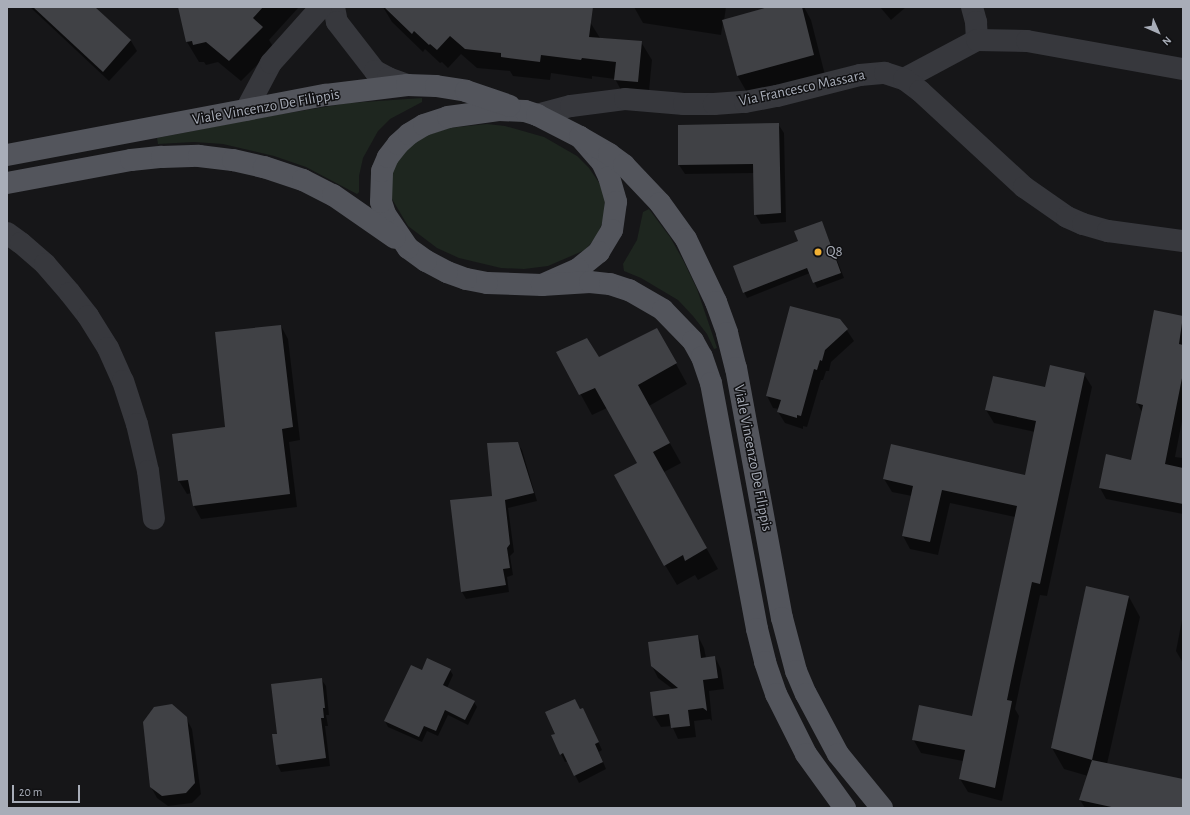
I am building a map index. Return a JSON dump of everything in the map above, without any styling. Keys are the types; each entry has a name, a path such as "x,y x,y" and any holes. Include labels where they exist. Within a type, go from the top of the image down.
{"main road":[{"name":"Viale Vincenzo De Filippis","path":"7,155 326,95 407,85 436,86 466,91 531,113 580,137 609,154 624,165 660,203 686,238 716,302 727,333 736,368 782,618 796,671 819,721 838,754 882,808"},
{"name":"Viale Vincenzo De Filippis","path":"408,248 385,214 381,202 382,171 388,157 398,144 409,134 424,125 448,117 492,111 531,113"},
{"name":"Viale Vincenzo De Filippis","path":"542,284 578,269 590,260 607,241 612,230 616,202 609,177 602,162 580,137"},
{"name":"Viale Vincenzo De Filippis","path":"7,183 131,160 162,156 199,156 234,160 264,167 303,180 333,195 426,261 447,272 466,278 513,285 590,282 610,284 629,290 663,310 693,340 702,357 711,384 757,629 765,662 776,694 806,754 845,808"}],"street":[{"path":"246,110 271,63 321,7"},
{"path":"334,7 337,22 375,71 388,78 407,85"},
{"path":"972,7 976,22 976,40"},
{"path":"904,79 976,40 1027,41 1183,69"},
{"name":"Via Francesco Massara","path":"531,113 625,99 684,104 745,102 777,96 860,75 885,74 904,79 920,91 1024,187 1067,217 1083,224 1108,231 1183,241"},
{"path":"7,233 45,264 88,316 108,348 123,381 137,424 148,471 154,519"}],"shaded area":[{"path":"422,98 422,102 390,119 378,131 363,158 359,176 359,192 357,194 306,167 274,156 223,144 194,142 158,144 157,138 276,115 349,103"},
{"path":"487,124 505,126 544,137 577,156 589,168 600,184 605,199 604,218 597,236 585,250 548,266 524,269 501,268 459,258 437,248 408,226 392,199 390,186 392,172 397,160 416,139 449,128"},
{"path":"649,209 670,237 683,260 697,289 717,348 714,349 707,334 678,300 641,278 624,271 623,264 637,240 643,212"}],"building":[{"path":"33,7 95,7 131,40 103,72"},
{"path":"178,7 263,7 253,18 263,27 229,61 206,42 193,45 192,41 186,42"},
{"path":"384,7 593,7 589,37 642,41 638,82 614,80 616,62 582,58 581,60 541,55 540,62 501,57 501,53 465,49 450,36 437,50 430,44 429,45 414,31 412,34"},
{"path":"768,7 802,7 814,55 737,76 722,20"},
{"path":"779,123 781,213 754,215 753,164 678,165 678,125"},
{"path":"822,221 841,273 813,283 807,268 743,293 733,266 798,241 794,231"},
{"path":"790,306 840,319 848,329 825,350 822,361 820,360 817,370 814,369 801,416 797,415 797,418 777,412 781,400 766,396"},
{"path":"1154,310 1183,316 1179,344 1183,345 1183,373 1165,464 1183,468 1183,504 1099,488 1106,454 1131,460 1143,405 1136,403"},
{"path":"281,325 293,427 282,429 290,494 193,506 188,480 178,481 172,434 225,427 215,332"},
{"path":"657,328 677,363 638,385 670,443 653,452 707,548 685,561 683,555 664,566 614,475 637,463 595,388 579,395 556,352 587,338 599,357"},
{"path":"1050,365 1085,373 1040,584 1032,582 1007,700 1012,701 995,788 959,779 965,750 912,740 919,705 972,716 1017,506 942,490 930,542 902,536 913,486 883,479 891,444 1025,475 1036,421 985,410 993,376 1045,387"},
{"path":"518,442 534,493 505,500 510,544 507,548 510,568 503,569 506,585 461,592 450,500 492,496 487,443"},
{"path":"1086,586 1129,596 1092,760 1051,748"},
{"path":"698,635 701,658 715,656 718,678 703,680 707,711 703,708 688,710 690,726 671,728 669,714 653,716 650,692 678,688 651,666 648,642"},
{"path":"427,658 451,669 443,685 475,701 465,720 445,710 436,731 424,726 419,737 384,721 411,665 422,670"},
{"path":"322,678 325,708 323,708 324,718 321,718 326,758 276,765 272,734 277,734 271,684"},
{"path":"575,699 580,709 583,708 599,742 595,744 603,762 574,776 563,753 560,755 551,735 555,734 545,712"},
{"path":"172,704 187,717 195,783 186,793 162,796 150,787 143,722 154,707"},
{"path":"1092,760 1183,779 1183,808 1116,808 1079,800"}],"place":[{"name":"Q8","path":"818,252"}]}
